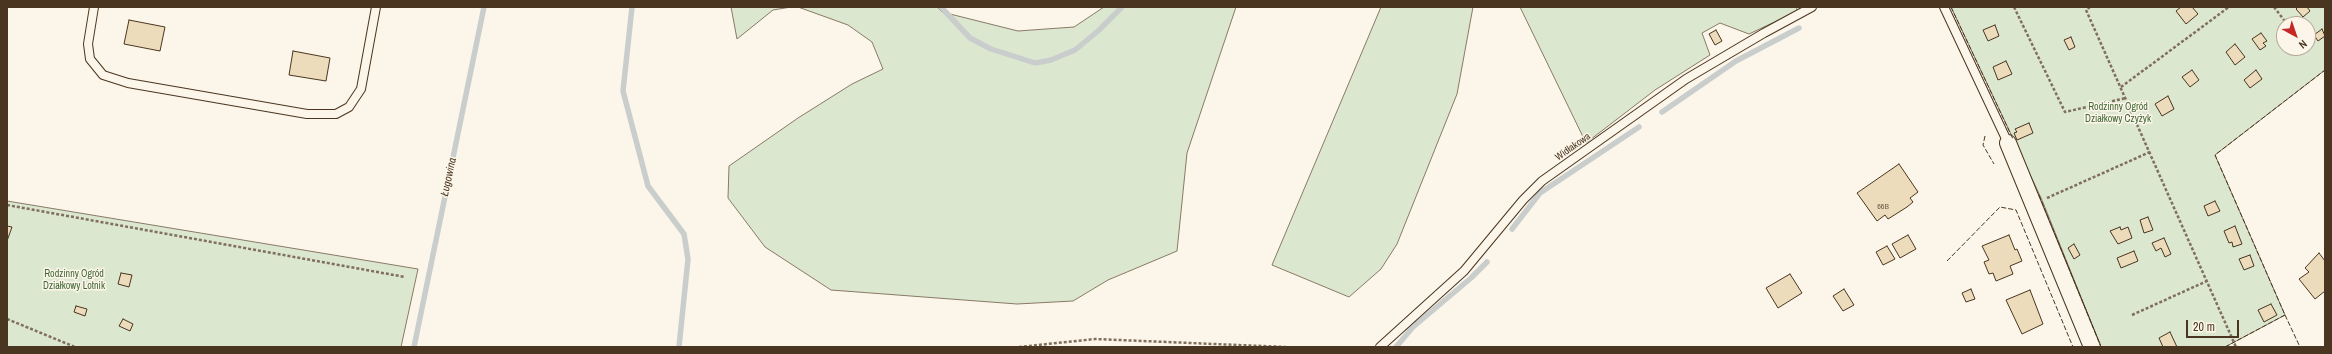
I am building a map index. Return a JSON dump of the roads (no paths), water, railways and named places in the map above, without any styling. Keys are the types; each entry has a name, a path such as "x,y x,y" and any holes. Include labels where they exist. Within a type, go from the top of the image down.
{"street":[{"path":"2008,143 2092,347"}],"lane":[{"path":"94,7 88,44 90,59 103,75 128,83 307,114 336,114 349,107 361,89 376,7"},
{"name":"Widłakowa","path":"1380,347 1464,271 1523,200 1542,180 1686,79 1764,32 1812,7"},
{"path":"1944,7 2008,143"}],"waterway":[{"name":"Ługowina","path":"414,347 484,7"},
{"path":"632,7 623,91 648,186 684,234 688,259 679,347"},
{"path":"941,7 970,38 991,49 1035,63 1051,60 1075,50 1098,31 1122,7"},
{"path":"1662,112 1736,61 1799,28"},
{"path":"1512,229 1540,193 1639,127"},
{"path":"1396,347 1413,327 1471,278 1487,262"}],"park label":[{"name":"Rodzinny Ogród Działkowy Czyżyk","path":"2118,112"},
{"name":"Rodzinny Ogród Działkowy Lotnik","path":"74,280"}]}
